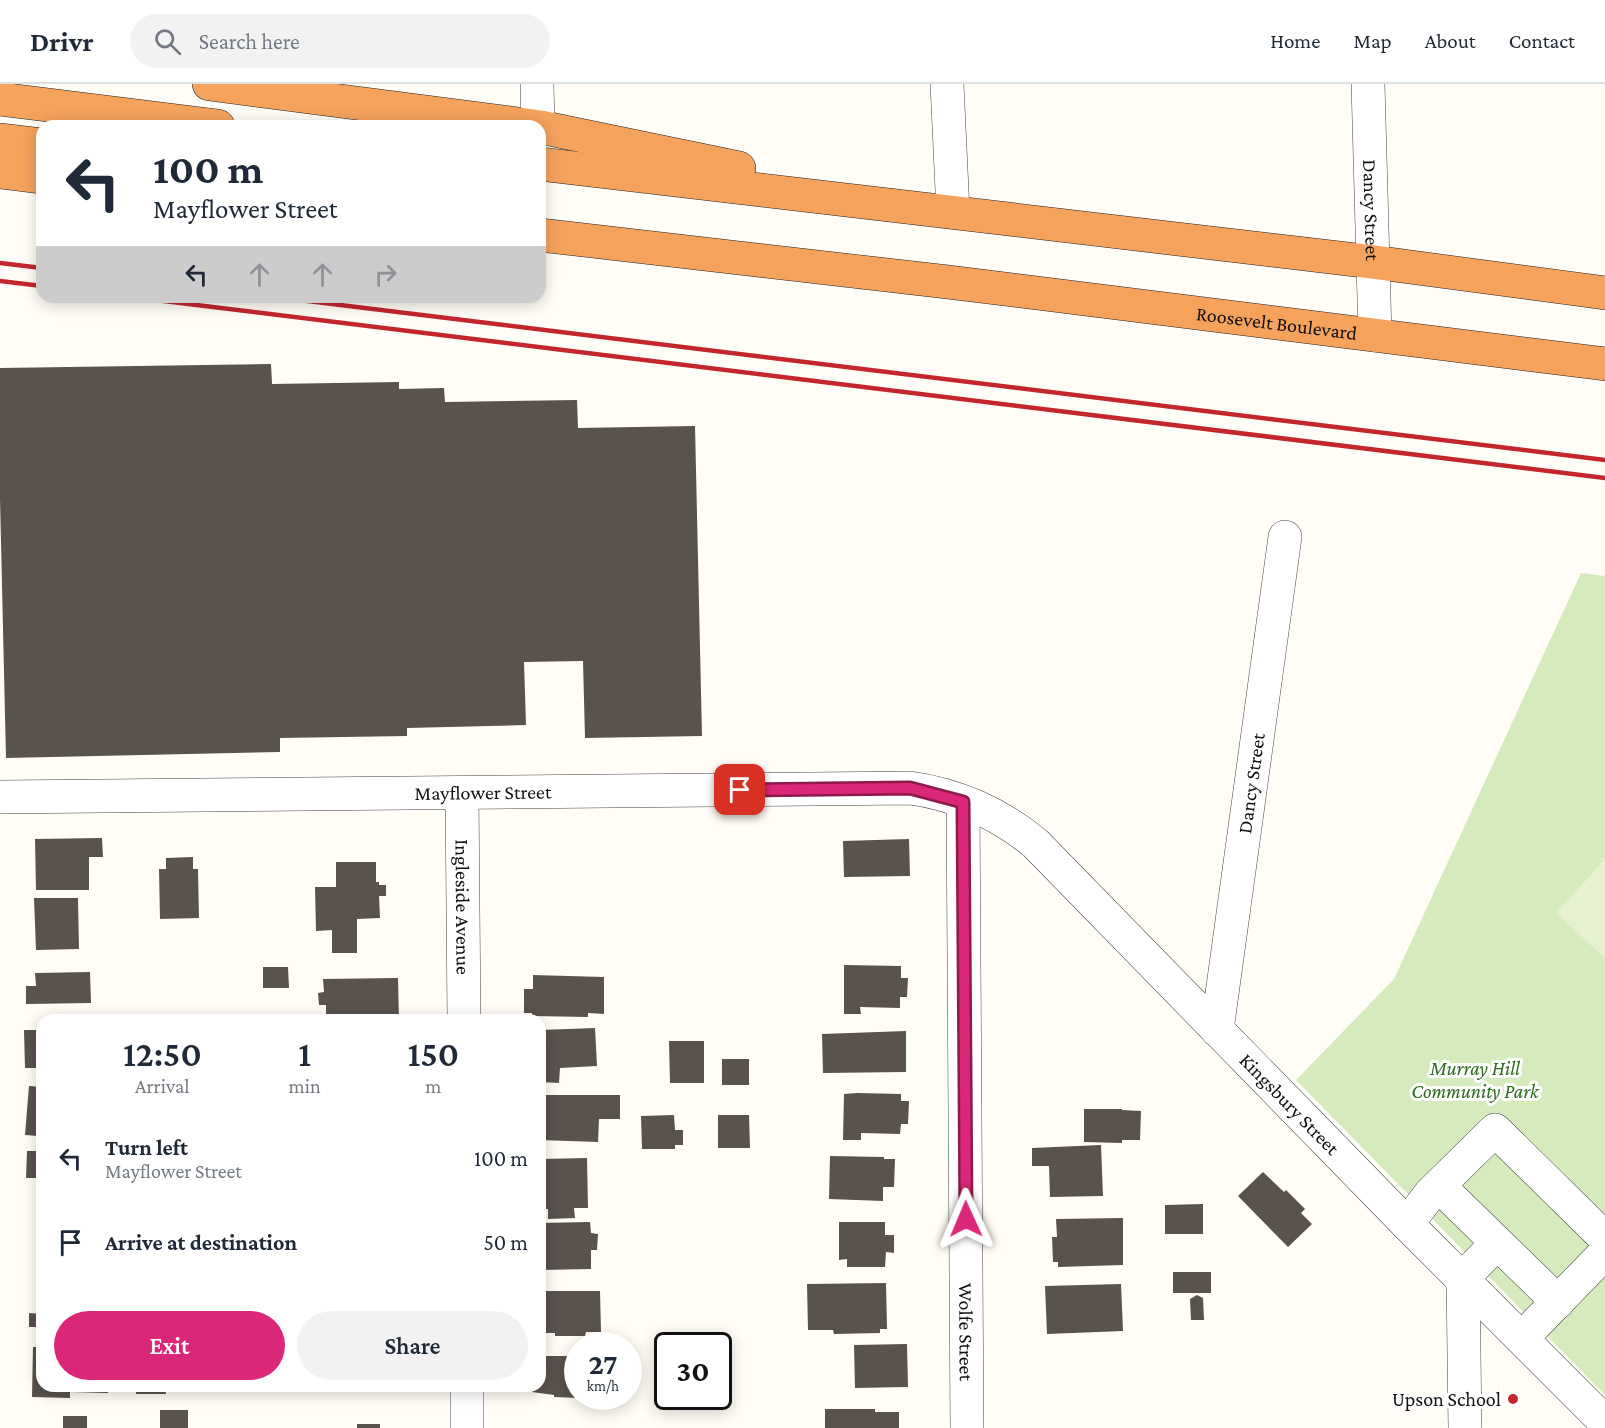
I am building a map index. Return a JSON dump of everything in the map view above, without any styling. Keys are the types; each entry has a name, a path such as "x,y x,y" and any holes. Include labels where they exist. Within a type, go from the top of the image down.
{"highway":[{"path":"209,84 490,120"},
{"path":"0,99 170,120"},
{"path":"546,128 953,212"},
{"path":"0,140 36,144"},
{"path":"546,165 1373,262 1605,293"},
{"path":"0,172 36,176"},
{"path":"546,216 948,282"},
{"path":"546,236 948,282"},
{"name":"Roosevelt Boulevard","path":"948,282 1605,364"}],"street":[{"path":"537,84 537,120"},
{"path":"947,84 953,212"},
{"name":"Dancy Street","path":"1368,84 1375,335"},
{"name":"Dancy Street","path":"1217,1030 1285,537"},
{"name":"Mayflower Street","path":"0,796 910,788 963,802"},
{"name":"Ingleside Avenue","path":"462,793 464,1014"},
{"name":"Kingsbury Street","path":"963,802 992,813 1035,843 1407,1224 1522,1338 1601,1408"},
{"name":"Wolfe Street","path":"963,802 967,1428"},
{"path":"1407,1224 1439,1186 1495,1130 1605,1238"},
{"path":"1439,1186 1558,1302"},
{"path":"1465,1428 1463,1278 1497,1243"},
{"path":"1522,1338 1605,1253"},
{"path":"467,1392 467,1428"}],"green space":[{"name":"Murray Hill Community Park","path":"1581,573 1605,576 1605,1395 1296,1080 1394,979"},
{"path":"1605,859 1605,958 1556,913"}],"building":[{"path":"271,364 272,384 399,382 399,389 444,388 445,402 577,400 578,428 695,426 702,736 585,738 583,661 524,662 526,725 407,728 407,736 280,738 280,752 6,758 0,499 0,368"},
{"path":"102,838 103,857 89,857 89,890 36,890 35,839"},
{"path":"909,839 910,876 844,877 843,841"},
{"path":"193,857 193,869 198,869 199,918 160,919 159,869 166,869 166,858"},
{"path":"336,862 376,862 376,882 379,882 379,885 386,885 386,896 379,896 380,918 357,919 357,953 332,953 332,930 316,931 315,887 336,887"},
{"path":"34,898 78,898 79,949 36,950"},
{"path":"844,965 901,966 901,978 908,978 907,997 900,997 900,1008 860,1007 861,1014 844,1014"},
{"path":"263,967 288,967 289,988 263,988"},
{"path":"90,972 91,1003 26,1004 26,986 36,986 35,973"},
{"path":"533,975 604,977 604,1014 588,1013 588,1017 546,1016 546,1014 524,1013 524,989 533,989"},
{"path":"398,978 399,1014 326,1014 326,1005 319,1005 318,993 324,992 323,979"},
{"path":"595,1028 597,1066 560,1068 559,1083 546,1082 546,1030"},
{"path":"24,1030 36,1030 36,1068 25,1068"},
{"path":"906,1031 906,1072 823,1073 822,1034"},
{"path":"669,1041 704,1041 704,1083 670,1083"},
{"path":"722,1059 749,1059 749,1085 722,1085"},
{"path":"29,1086 36,1087 36,1136 25,1135"},
{"path":"844,1094 901,1094 901,1101 909,1101 908,1124 901,1124 900,1134 861,1133 861,1140 843,1140"},
{"path":"546,1095 620,1095 620,1119 599,1119 598,1142 546,1140"},
{"path":"1084,1109 1141,1111 1140,1140 1122,1140 1122,1143 1084,1142"},
{"path":"674,1115 675,1130 683,1130 683,1145 675,1145 675,1149 642,1149 641,1116"},
{"path":"718,1115 749,1115 750,1148 718,1148"},
{"path":"1101,1145 1103,1196 1050,1197 1049,1166 1032,1166 1032,1148"},
{"path":"27,1151 36,1151 36,1178 26,1178"},
{"path":"830,1156 895,1159 894,1187 883,1187 883,1201 829,1199"},
{"path":"587,1158 588,1208 574,1208 575,1218 548,1219 546,1159"},
{"path":"1263,1172 1305,1209 1301,1213 1312,1224 1288,1247 1238,1196"},
{"path":"1203,1204 1203,1234 1165,1234 1165,1205"},
{"path":"1123,1218 1123,1265 1058,1267 1058,1262 1053,1262 1052,1237 1057,1237 1056,1219"},
{"path":"590,1222 591,1233 598,1234 597,1250 591,1250 591,1269 546,1270 546,1223"},
{"path":"839,1222 885,1222 885,1235 894,1235 894,1253 886,1252 885,1267 847,1267 847,1259 839,1260"},
{"path":"1173,1272 1211,1272 1211,1293 1173,1293"},
{"path":"886,1283 887,1329 880,1329 880,1333 834,1334 833,1330 808,1330 807,1284"},
{"path":"1121,1284 1123,1331 1047,1334 1045,1286"},
{"path":"546,1291 600,1291 601,1332 564,1332 564,1336 555,1336 555,1333 546,1333"},
{"path":"1197,1295 1203,1298 1204,1320 1191,1320 1190,1299"},
{"path":"29,1313 36,1314 36,1327 29,1327"},
{"path":"907,1344 908,1387 855,1388 854,1345"},
{"path":"33,1347 36,1347 36,1392 70,1392 70,1398 32,1397"},
{"path":"546,1356 564,1356 564,1397 554,1397 554,1395 532,1392 546,1392"},
{"path":"136,1392 166,1392 166,1394 136,1394"},
{"path":"825,1409 875,1409 875,1412 899,1412 899,1428 825,1428"},
{"path":"160,1410 188,1410 188,1428 160,1428"},
{"path":"63,1416 87,1416 87,1428 63,1428"},
{"path":"357,1424 380,1424 380,1428 357,1428"}],"railway":[{"path":"0,263 36,267"},
{"path":"0,281 36,285"},
{"path":"180,303 1605,478"},
{"path":"324,303 1605,460"}],"place":[{"name":"Upson School","path":"1513,1399"}],"route":[{"path":"740,790 910,788 921,789 963,802 966,1219"}]}
